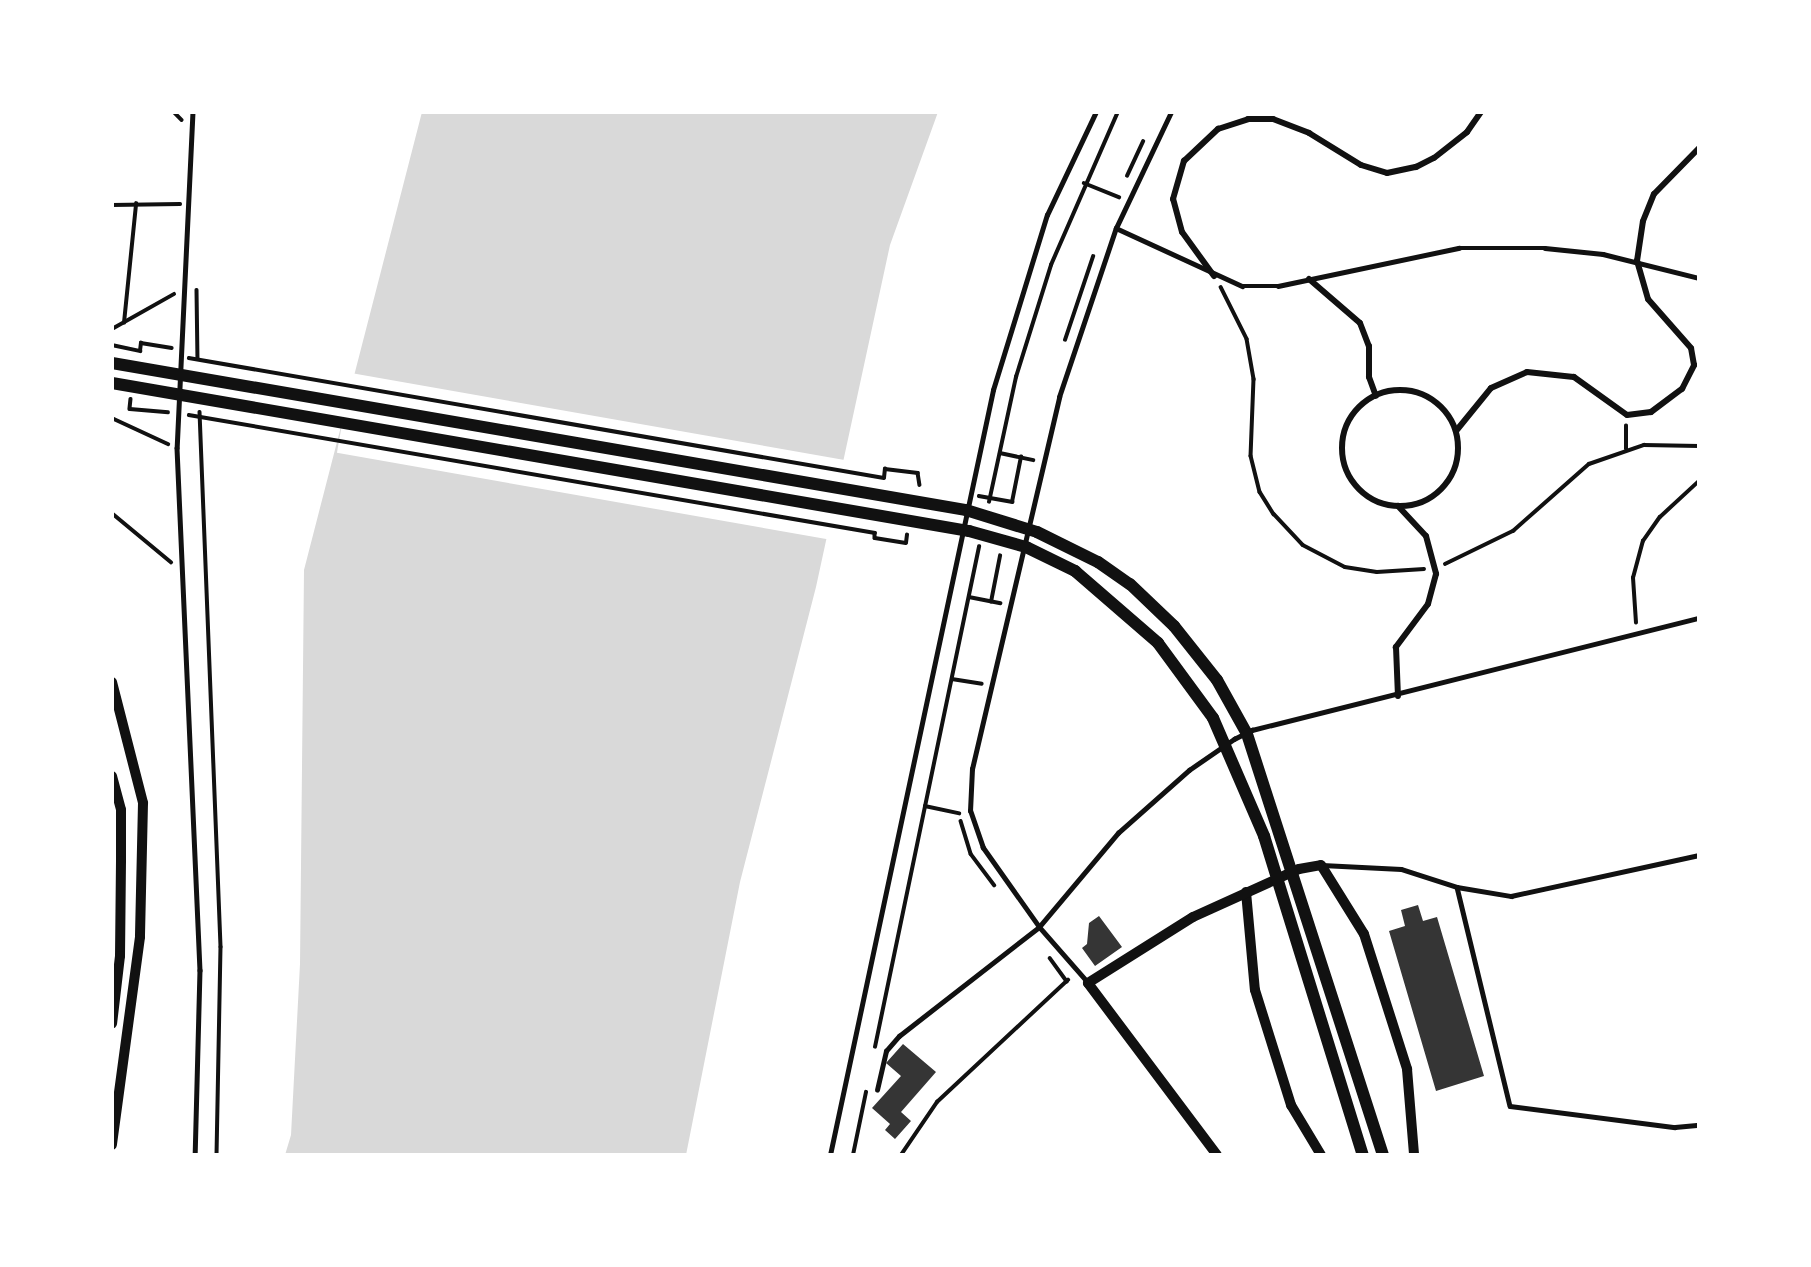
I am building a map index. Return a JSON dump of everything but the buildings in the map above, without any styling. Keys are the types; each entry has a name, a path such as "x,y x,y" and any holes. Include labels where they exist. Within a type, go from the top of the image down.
{"main road":[{"path":"112,363 966,510 1037,532 1098,562 1130,584 1174,626 1217,680 1247,734 1383,1155"},
{"path":"112,383 969,531 1026,547 1075,571 1158,643 1213,718 1264,836 1363,1155"},
{"path":"112,682 143,803 139,937 112,1145"},
{"path":"112,776 121,810 120,956 112,1024"}],"street":[{"path":"1214,276 1182,232 1173,199 1184,161 1218,129 1248,119 1273,120 1309,133 1361,165 1387,173 1434,158 1467,132 1481,112"},
{"path":"1456,431 1491,388 1527,372 1574,377 1627,415 1651,412 1672,399 1689,379 1694,366 1687,342 1648,299 1637,261 1643,221 1654,194 1699,148"},
{"path":"1309,279 1360,323 1369,346 1369,377 1376,396"},
{"path":"1398,506 1419,502 1446,483 1458,453 1456,431 1438,404 1419,393 1397,390 1376,396 1349,422 1343,460 1363,492 1398,506 1426,536 1435,566 1428,604 1396,647 1398,696"},
{"path":"1217,1155 1088,983 1167,932 1246,892 1299,869 1321,865 1364,934 1407,1069 1415,1155"},
{"path":"1246,892 1255,990 1291,1105 1321,1155"}],"lane":[{"path":"193,112 188,287 177,447 200,970 195,1155"},
{"path":"830,1155 997,377 1048,215 1096,112"},
{"path":"1088,983 1039,927 975,832 970,811 972,769 1059,397 1116,228 1171,112"},
{"path":"1116,228 1214,276 1242,286 1263,288 1459,248 1545,248 1637,261 1699,278"},
{"path":"877,1090 886,1051 899,1036 1039,927 1118,833 1225,744 1252,730 1398,696 1699,618"},
{"path":"1321,865 1401,869 1457,887 1511,896 1699,855"},
{"path":"1457,887 1508,1105 1675,1127 1699,1125"}],"path":[{"path":"989,505 1023,356 1084,183 1118,112"},
{"path":"1084,183 1127,201"},
{"path":"124,323 136,204"},
{"path":"112,205 190,204"},
{"path":"1214,276 1247,339 1254,379 1250,445 1253,470 1260,492 1279,520 1313,552 1345,567 1377,572 1435,566 1501,539 1524,524 1574,474 1626,449 1659,443 1699,446"},
{"path":"197,280 199,371"},
{"path":"112,329 188,287"},
{"path":"112,345 140,351 141,343 177,349 176,355 884,478 886,469 918,473 917,485"},
{"path":"122,397 132,399 130,409 876,533 874,538 905,543 907,532"},
{"path":"200,409 220,922 217,1155"},
{"path":"1626,449 1627,415"},
{"path":"112,418 177,447"},
{"path":"1000,453 1021,457"},
{"path":"1649,624 1637,627 1633,578 1643,541 1660,517 1699,481"},
{"path":"112,513 181,570"},
{"path":"872,1060 980,545"},
{"path":"969,597 991,602"},
{"path":"952,679 982,684"},
{"path":"925,806 959,813"},
{"path":"901,1155 937,1102 1077,971"},
{"path":"853,1155 866,1087"}],"shaded area":[{"path":"422,112 938,112 890,245 816,587 740,882 686,1155 285,1155 291,1135 300,964 304,570"}],"pier":[{"path":"351,373 847,461 833,540 337,453"}]}
